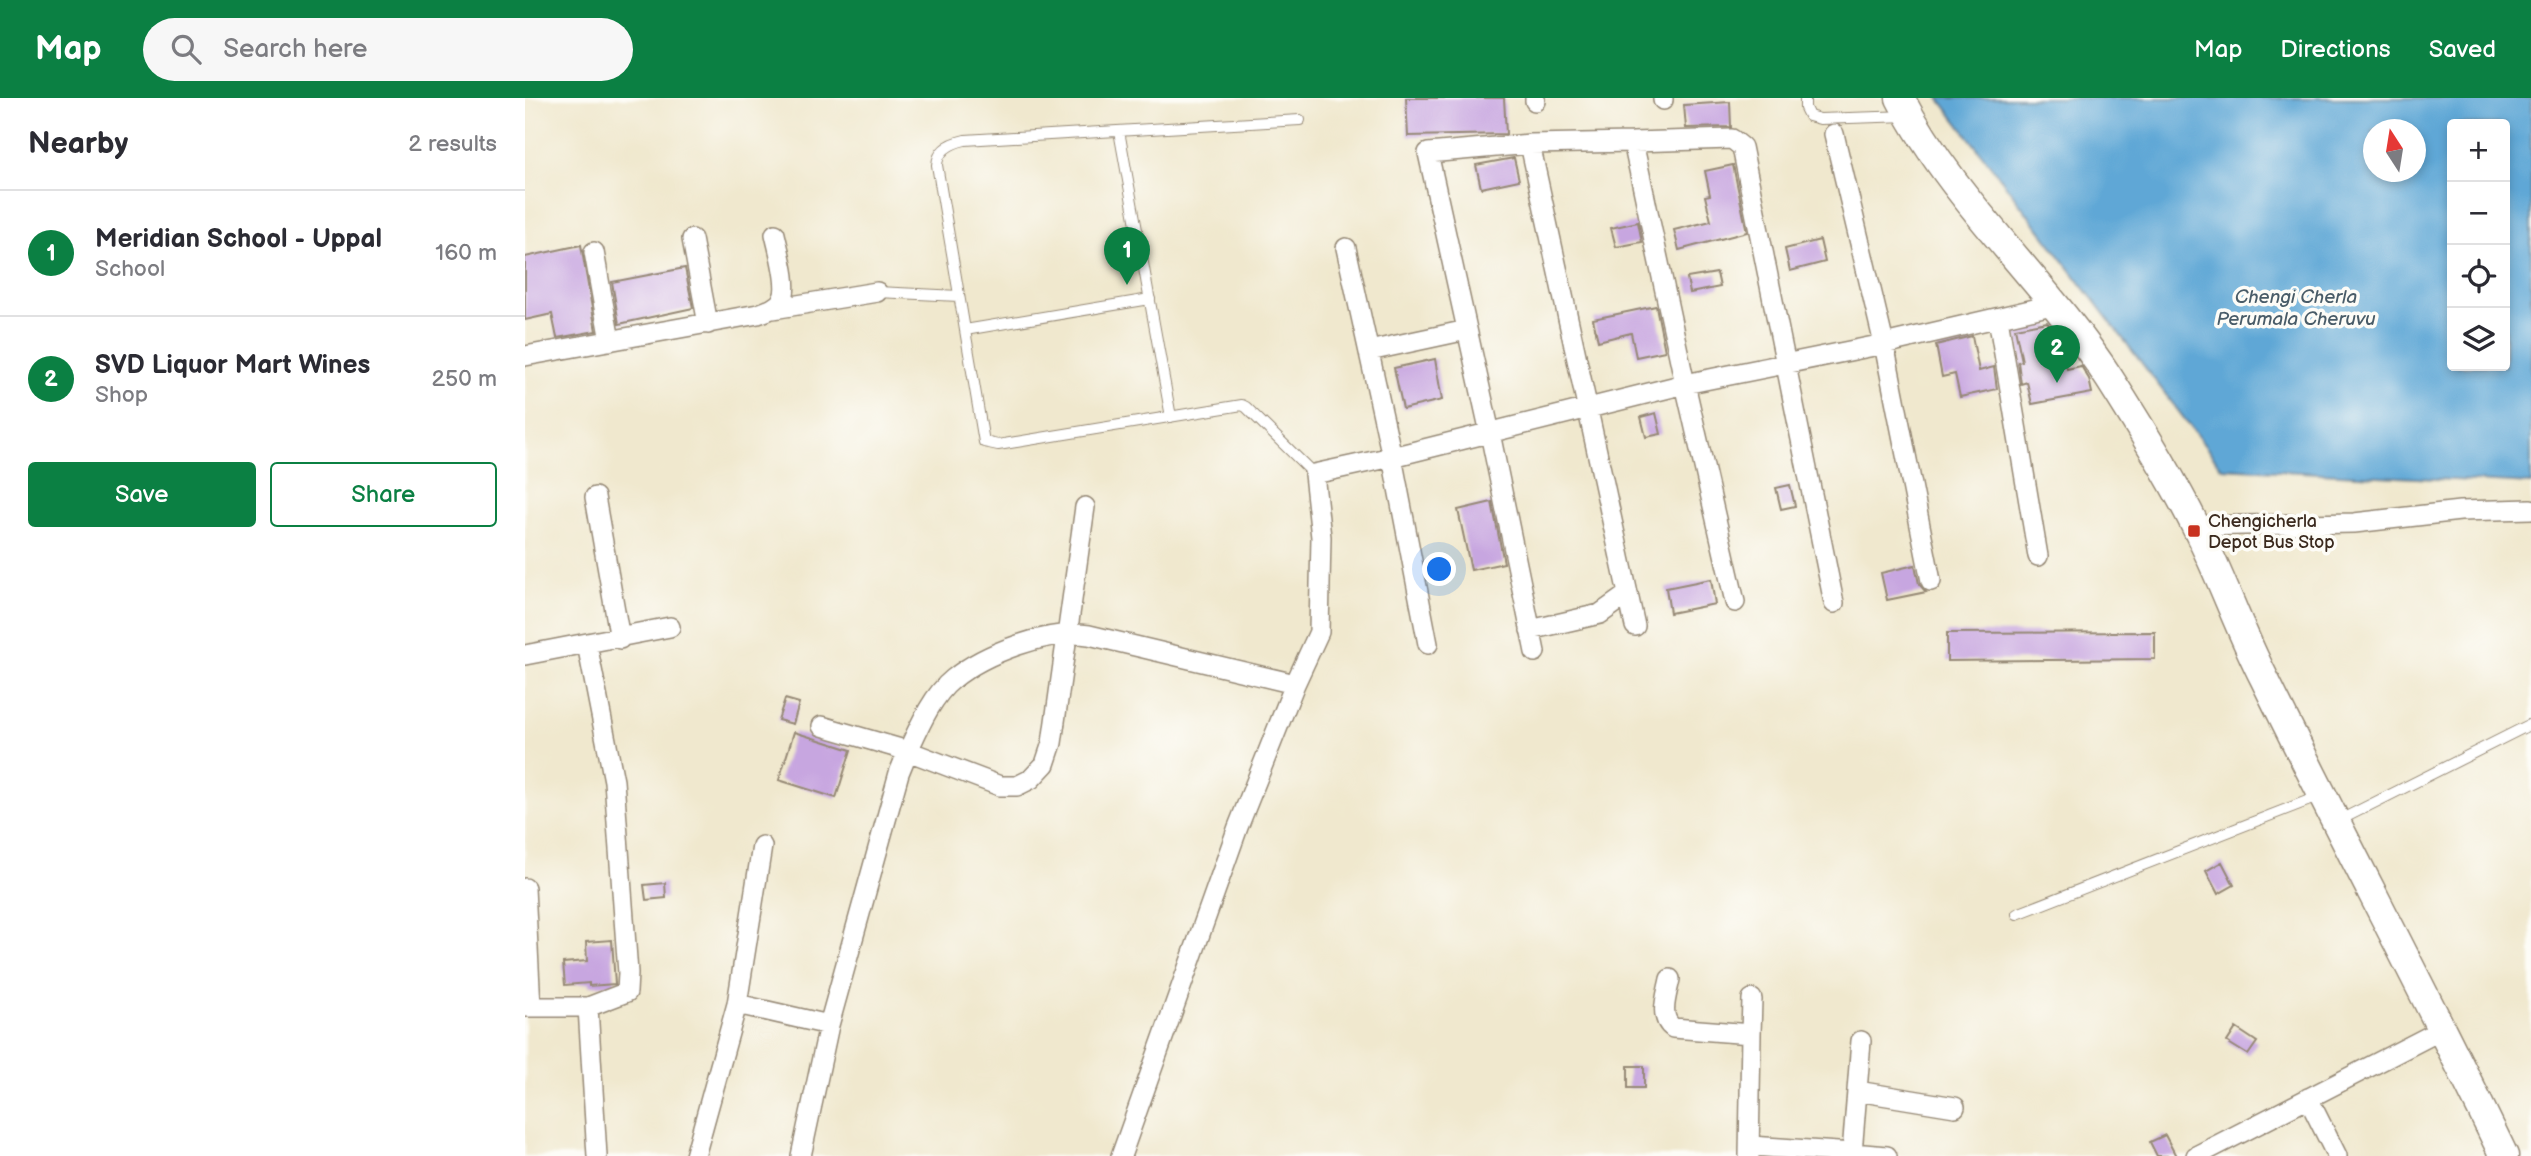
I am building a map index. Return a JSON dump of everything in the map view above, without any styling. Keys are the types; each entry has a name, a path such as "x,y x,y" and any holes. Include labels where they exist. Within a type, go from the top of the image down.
{"street":[{"path":"1905,107 1917,130 1951,178 2056,304 2109,377 2196,526 2262,676 2443,1029 2498,1152"},
{"path":"1834,134 1884,344 1931,581"},
{"path":"1535,652 1428,153 1530,144 1732,139 1742,147 1834,603"},
{"path":"1633,142 1735,601"},
{"path":"1530,144 1635,626"},
{"path":"773,309 783,299 785,285 775,234"},
{"path":"692,239 708,324"},
{"path":"1346,248 1392,457 1428,644"},
{"path":"594,252 610,341"},
{"path":"525,356 877,292"},
{"path":"1121,1156 1238,827 1295,684 1319,632 1321,537 1314,474 1685,384 1884,344 2056,304"},
{"path":"1998,318 2038,556"},
{"path":"1369,351 1467,330"},
{"path":"595,497 620,639"},
{"path":"822,726 908,751 1000,786 1017,786 1031,779 1045,764 1052,743 1085,507"},
{"path":"2196,526 2354,523 2460,511 2531,509"},
{"path":"1530,630 1600,614 1628,594"},
{"path":"525,656 670,627"},
{"path":"801,1156 829,1026 899,774 920,725 953,679 986,660 1037,638 1067,633 1109,639 1295,684"},
{"path":"525,888 528,1007 588,1007 627,992 628,973 614,781 587,644"},
{"path":"695,1156 737,1004 762,846"},
{"path":"1670,979 1664,1017 1666,1023 1673,1028 1751,1034"},
{"path":"1752,999 1750,1151 1888,1156"},
{"path":"737,1004 829,1026"},
{"path":"588,1007 597,1156"},
{"path":"2196,1156 2216,1151 2308,1098 2443,1029"},
{"path":"1852,1154 1861,1041"},
{"path":"1857,1091 1955,1107"},
{"path":"2308,1098 2337,1156"}],"lane":[{"path":"1805,98 1805,108 1809,116 1820,119 1905,107"},
{"path":"1300,120 965,140 948,146 937,158 937,166 984,442 991,445 1242,405 1314,474"},
{"path":"1119,131 1171,417"},
{"path":"877,292 959,296"},
{"path":"965,330 1150,299"},
{"path":"2337,821 2531,724"},
{"path":"2017,914 2323,795"}],"water":[{"name":"Chengi Cherla Perumala Cheruvu","path":"1939,98 2531,98 2531,484 2222,468"}],"building":[{"path":"1406,98 1504,98 1506,134 1408,136"},
{"path":"1730,102 1731,127 1686,128 1684,105"},
{"path":"1514,158 1519,180 1481,188 1476,165"},
{"path":"1733,165 1747,232 1679,250 1674,230 1711,221 1705,196 1710,195 1705,171"},
{"path":"1638,222 1642,242 1616,247 1611,228"},
{"path":"1820,240 1825,262 1790,271 1785,249"},
{"path":"581,245 596,331 557,338 552,314 525,320 525,257"},
{"path":"685,268 693,308 619,324 612,282"},
{"path":"1717,273 1720,287 1690,293 1687,278"},
{"path":"1656,306 1665,351 1636,357 1631,333 1598,341 1593,319"},
{"path":"2047,322 2061,340 2067,369 2081,366 2089,379 2092,393 2032,404 2027,382 2021,384 2018,362 2022,361 2015,328"},
{"path":"1972,336 1979,371 1994,367 1997,389 1960,397 1955,374 1942,377 1936,345"},
{"path":"1435,359 1442,400 1403,409 1394,368"},
{"path":"1656,413 1661,434 1646,437 1641,417"},
{"path":"1790,485 1795,506 1781,509 1776,488"},
{"path":"1492,502 1504,563 1471,570 1458,510"},
{"path":"1915,565 1919,584 1926,592 1887,600 1881,573"},
{"path":"1711,579 1715,604 1670,613 1666,588"},
{"path":"2155,632 2155,659 1947,661 1947,633"},
{"path":"785,699 799,703 793,724 778,720"},
{"path":"794,732 851,750 836,798 779,780"},
{"path":"2222,862 2234,885 2218,894 2206,871"},
{"path":"665,883 666,898 646,900 644,885"},
{"path":"612,940 615,984 565,985 563,963 587,961 586,942"},
{"path":"2236,1028 2257,1042 2248,1055 2227,1042"},
{"path":"1628,1066 1644,1066 1644,1088 1628,1088"},
{"path":"2165,1135 2176,1156 2157,1156 2150,1142"}],"place":[{"name":"Meridian School - Uppal","path":"1127,285"},
{"name":"SVD Liquor Mart Wines","path":"2057,383"},
{"name":"Chengicherla Depot Bus Stop","path":"2194,531"}]}
